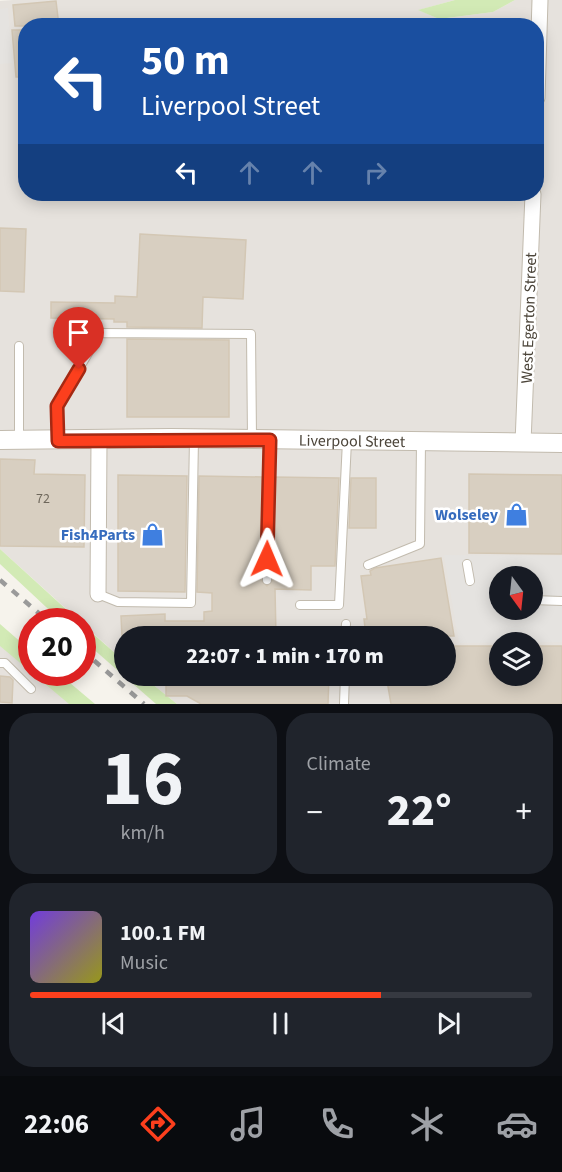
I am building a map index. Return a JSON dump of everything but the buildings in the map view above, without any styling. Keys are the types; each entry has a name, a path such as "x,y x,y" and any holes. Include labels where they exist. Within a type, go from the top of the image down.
{"street":[{"path":"539,18 540,0"},
{"name":"West Egerton Street","path":"523,443 533,201"},
{"name":"Liverpool Street","path":"0,440 194,439 562,443"},
{"path":"98,594 99,441"}],"lane":[{"path":"58,441 57,406 100,333 251,334 261,440 267,580"},
{"path":"19,440 20,346"},
{"path":"98,594 117,602 191,603 194,439"},
{"path":"300,605 339,606 347,441"},
{"path":"368,565 420,544 421,441"},
{"path":"467,564 471,581"},
{"path":"543,600 562,601"},
{"path":"0,663 5,663 31,689"},
{"path":"344,704 345,686"}],"shaded area":[{"path":"455,0 419,10 437,18 18,18 18,201 544,201 544,18 447,18 493,12 515,0 562,0 562,704 177,704 155,686 456,686 456,626 114,626 114,652 96,636 96,608 65,608 0,549 0,1"},
{"path":"8,8 12,63 0,64 0,9"},
{"path":"444,555 562,556 562,642 543,642 543,632 489,632 489,643 459,643"},
{"path":"0,644 18,660 18,686 49,686 70,704 0,704"}],"green space":[{"path":"455,0 515,0 493,12 447,18 437,18 418,10"},
{"path":"0,549 65,608 47,608 0,564"},
{"path":"0,624 18,640 18,661 0,646"},
{"path":"96,636 114,652 114,667 96,651"},
{"path":"48,686 74,686 95,704 69,704"},
{"path":"135,686 155,686 177,704 156,704"}],"railway":[{"path":"0,580 33,608"},
{"path":"96,662 144,704"}],"place":[{"name":"Wolseley","path":"516,514"},
{"name":"Fish4Parts","path":"153,534"}],"route":[{"path":"79,369 57,406 58,441 171,438 270,440 267,559"}]}
